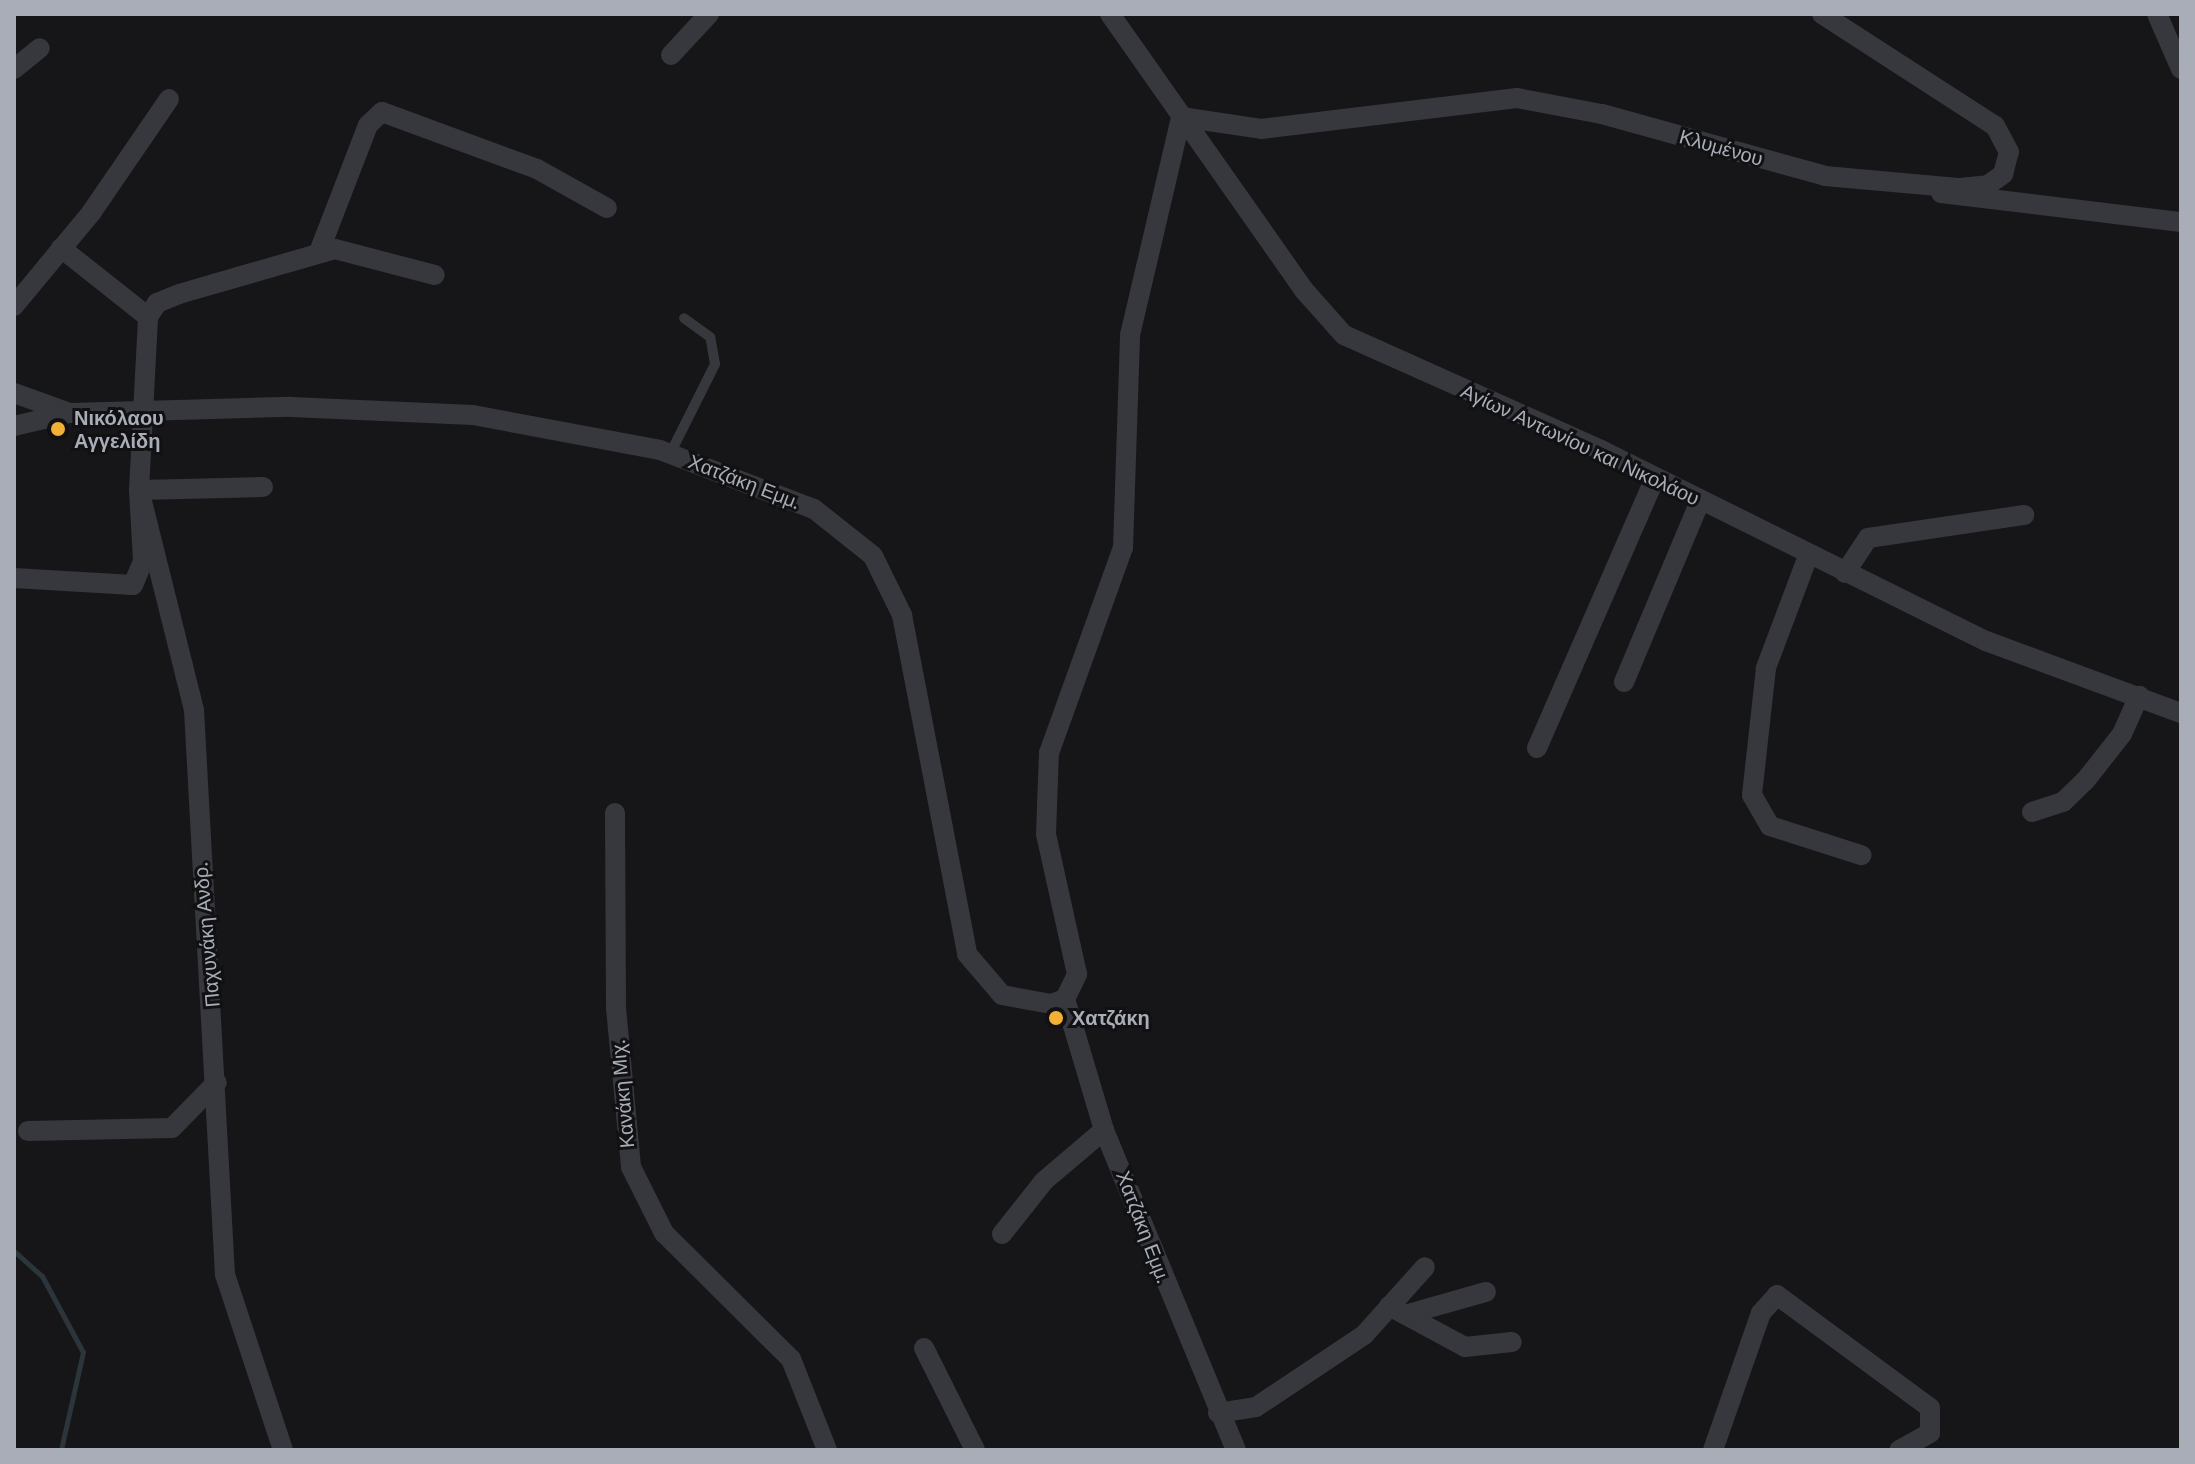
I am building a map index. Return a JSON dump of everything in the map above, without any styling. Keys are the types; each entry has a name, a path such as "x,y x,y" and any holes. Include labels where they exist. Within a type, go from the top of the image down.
{"street":[{"path":"671,55 709,14"},
{"name":"Αγίων Αντωνίου και Νικολάου","path":"1110,14 1181,117 1344,335 1655,478 1986,641 2181,713"},
{"name":"Κλυμένου","path":"1181,117 1261,129 1517,98 1602,114 1825,176 1928,185 1988,185 2003,174 2005,136 1822,14"},
{"path":"2157,14 2181,69"},
{"path":"14,69 40,48"},
{"path":"14,306 59,250 169,99"},
{"path":"319,252 368,125 382,112 537,169 607,208"},
{"path":"1065,999 1077,974 1075,951 1050,859 1046,776 1060,709 1123,548 1130,335 1181,117"},
{"path":"1928,185 1976,203 2181,222"},
{"path":"59,250 148,317 170,298 319,252 363,251 435,275"},
{"name":"Παχυνάκη Ανδρ.","path":"148,317 138,416 139,490 192,697 228,1293 283,1450"},
{"path":"14,393 70,413"},
{"name":"Χατζάκη Εμμ.","path":"70,413 138,416 291,407 430,411 549,424 670,454 814,509 873,556 902,615 967,954 1002,995 1040,1004 1065,999 1104,1130 1218,1413 1236,1450"},
{"path":"14,426 70,413"},
{"path":"1537,748 1655,478"},
{"path":"14,578 133,585 143,561 139,490 263,487"},
{"path":"1624,682 1700,501"},
{"path":"1845,573 1868,538 2024,515"},
{"path":"1808,556 1766,668 1752,795 1770,826 1861,855"},
{"path":"2032,812 2063,802 2085,781 2122,734 2139,696"},
{"name":"Κανάκη Μιχ.","path":"615,813 616,1008 631,1167 664,1233 791,1359 827,1450"},
{"path":"28,1131 172,1128 217,1082"},
{"path":"1002,1234 1053,1172 1104,1130"},
{"path":"1218,1413 1238,1415 1282,1391 1364,1335 1399,1310 1425,1267"},
{"path":"1399,1310 1486,1292"},
{"path":"1713,1450 1761,1313 1777,1295 1930,1408 1934,1425 1921,1438 1899,1450"},
{"path":"1399,1310 1465,1347 1490,1350 1512,1342"},
{"path":"924,1348 975,1450"}],"lane":[{"path":"670,454 715,364 710,337 684,318"}],"waterway":[{"path":"14,1251 42,1276 83,1352 61,1450"}],"place":[{"name":"Νικόλαου Αγγελίδη","path":"58,429"},
{"name":"Χατζάκη","path":"1056,1018"}]}
